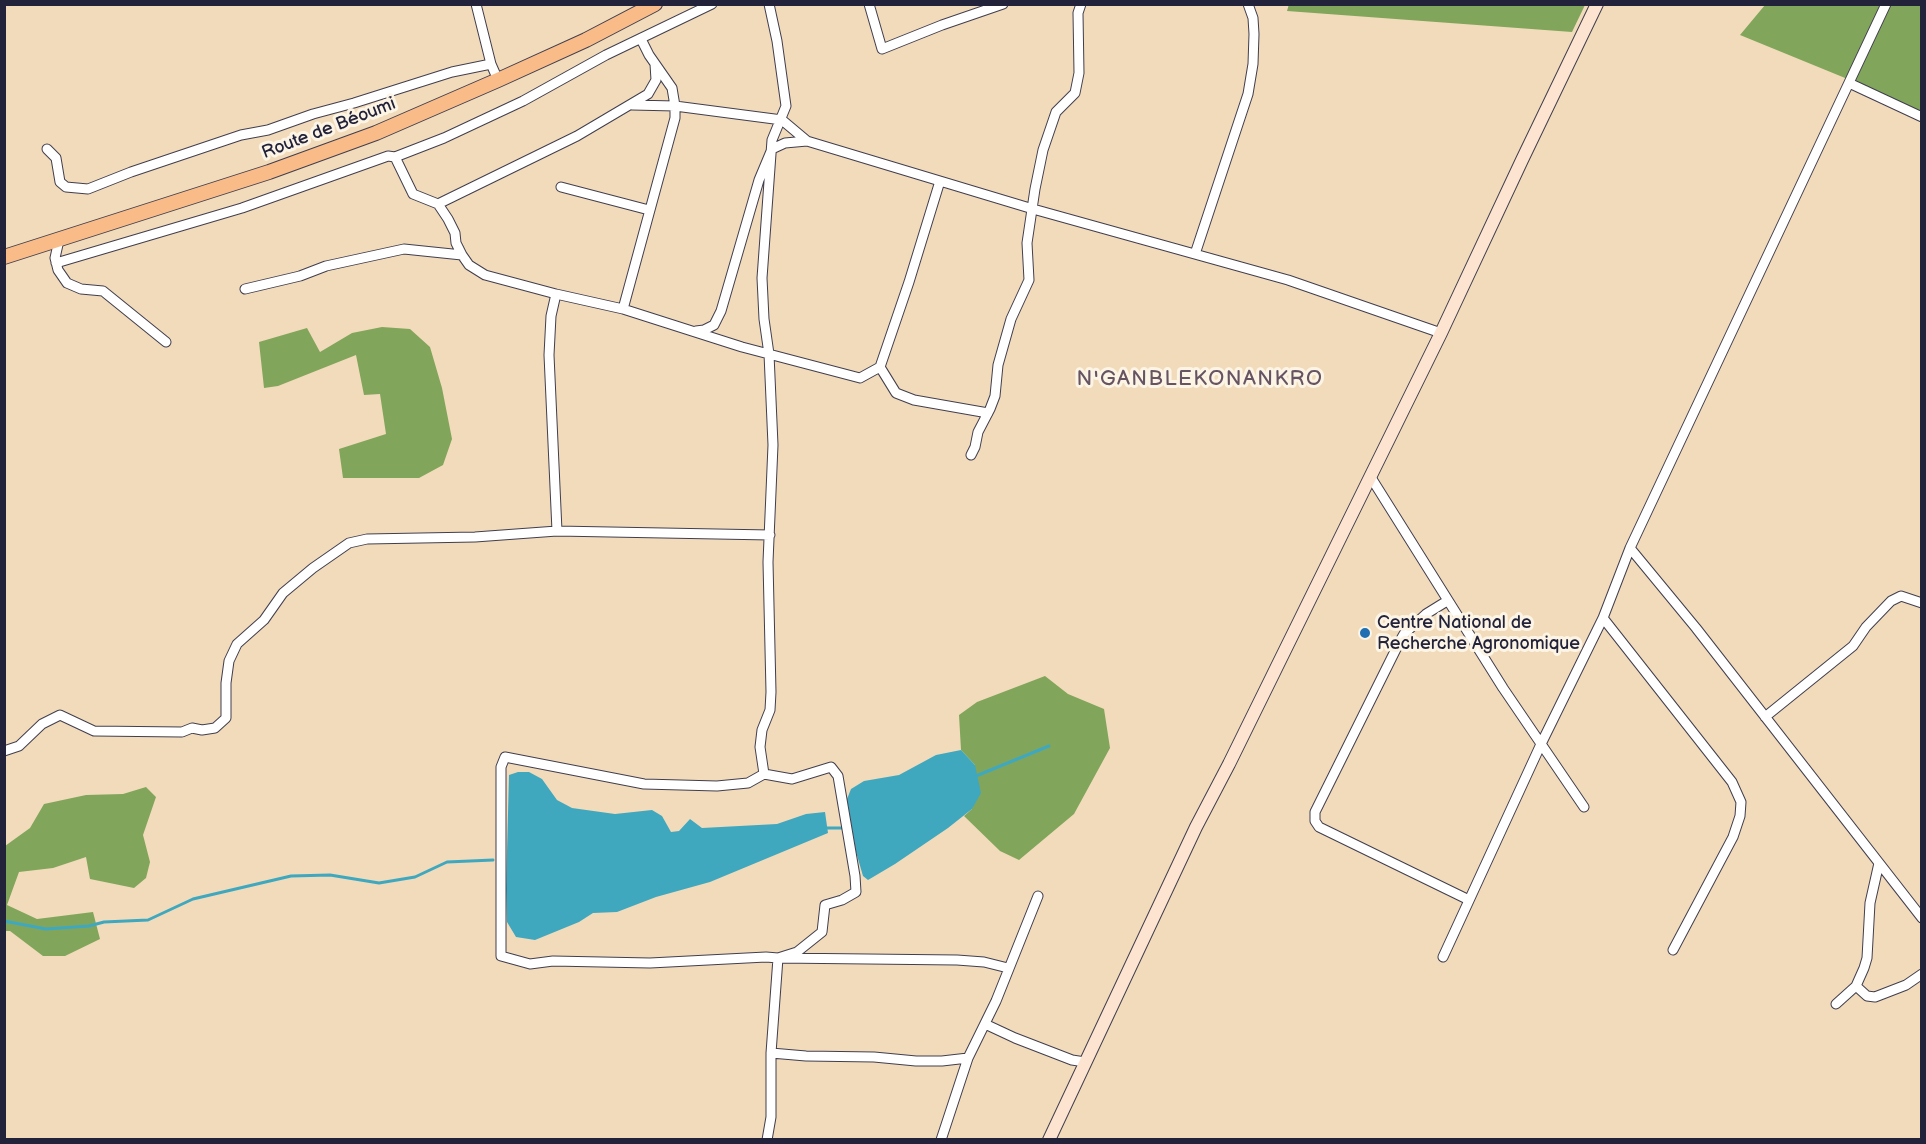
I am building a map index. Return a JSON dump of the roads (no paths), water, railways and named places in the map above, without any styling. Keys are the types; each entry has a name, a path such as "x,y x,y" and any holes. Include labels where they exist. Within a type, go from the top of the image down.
{"main road":[{"name":"Route de Béoumi","path":"4,257 269,172 376,133 498,81 586,40 655,4"},
{"path":"1049,1140 1196,827 1441,333 1597,4"}],"street":[{"path":"476,4 491,64 498,81"},
{"path":"56,263 242,208 388,156 395,157 444,138 524,101 606,55 712,4"},
{"path":"764,774 760,747 762,730 771,701 770,535 773,445 769,354 762,278 772,140 786,106 777,41 769,4"},
{"path":"869,4 882,49 1003,4"},
{"path":"971,455 978,432 995,396 998,365 1011,319 1029,280 1027,243 1043,150 1056,112 1075,93 1079,73 1078,13 1081,4"},
{"path":"1195,254 1248,94 1253,64 1254,34 1254,18 1248,4"},
{"path":"1443,957 1541,744 1603,618 1630,548 1886,4"},
{"path":"623,309 671,138 675,106 672,88 641,39"},
{"path":"47,149 56,158 60,182 66,187 88,189 241,135 268,130 452,72 491,64"},
{"path":"438,204 578,136 632,105 648,94 656,80 655,64"},
{"path":"1849,83 1922,117"},
{"path":"632,105 675,106 782,120 807,141"},
{"path":"691,331 704,330 714,325 722,311 759,180 772,149 785,143 807,141 1033,209 1288,280 1441,333"},
{"path":"395,157 413,194 438,204 455,233 456,243 462,255 469,265 485,275 623,309 769,354 860,378 880,367 940,181"},
{"path":"561,187 649,210"},
{"path":"59,240 55,258 58,270 67,283 81,289 103,291 166,342"},
{"path":"245,289 300,276 326,266 404,249 462,255"},
{"path":"556,294 551,316 549,355 557,531"},
{"path":"880,367 896,393 914,400 988,413"},
{"path":"1370,476 1447,601 1584,807"},
{"path":"4,751 19,746 42,724 60,715 94,731 182,732 192,728 202,730 215,728 226,718 226,683 229,661 237,644 264,620 283,593 307,572 349,543 367,539 475,537 557,531 770,535"},
{"path":"1630,548 1696,628 1922,918"},
{"path":"1765,717 1853,646 1866,627 1891,602 1901,596 1922,603"},
{"path":"1447,601 1426,614 1404,634 1316,812 1315,821 1319,827 1469,900"},
{"path":"1603,618 1732,782 1740,802 1740,816 1733,837 1673,951"},
{"path":"778,958 797,952 822,932 825,905 842,900 856,892 838,776 831,767 792,779 764,774 748,783 717,786 645,784 505,757 501,767 501,956 530,964 554,961 650,963 778,958 957,960 984,962 1008,968"},
{"path":"1836,1004 1856,986 1861,978 1867,958 1870,903 1879,863"},
{"path":"941,1140 968,1058 985,1024 1038,896"},
{"path":"767,1140 771,1117 771,1053 778,958"},
{"path":"1856,986 1866,996 1875,997 1906,985 1922,974"},
{"path":"985,1024 1067,1058 1085,1062"},
{"path":"771,1053 916,1061 968,1058"}],"water":[{"path":"961,750 975,765 981,793 972,809 948,828 868,880 863,876 856,852 847,799 851,789 864,781 899,775 936,755"},
{"path":"529,772 542,779 557,800 572,808 615,814 652,810 662,816 671,832 679,831 690,819 702,828 777,824 806,814 825,812 828,833 710,882 656,897 617,912 593,913 579,922 535,940 516,937 507,922 506,889 509,775"}],"waterway":[{"path":"976,776 1049,746"},
{"path":"825,828 846,828"},
{"path":"4,921 46,929 89,926 104,922 148,920 193,899 291,876 330,875 379,883 415,877 447,862 493,860"}],"place":[{"name":"Centre National de Recherche Agronomique","path":"1365,633"}],"district":[{"name":"N'GANBLEKONANKRO","path":"1200,380"}]}
